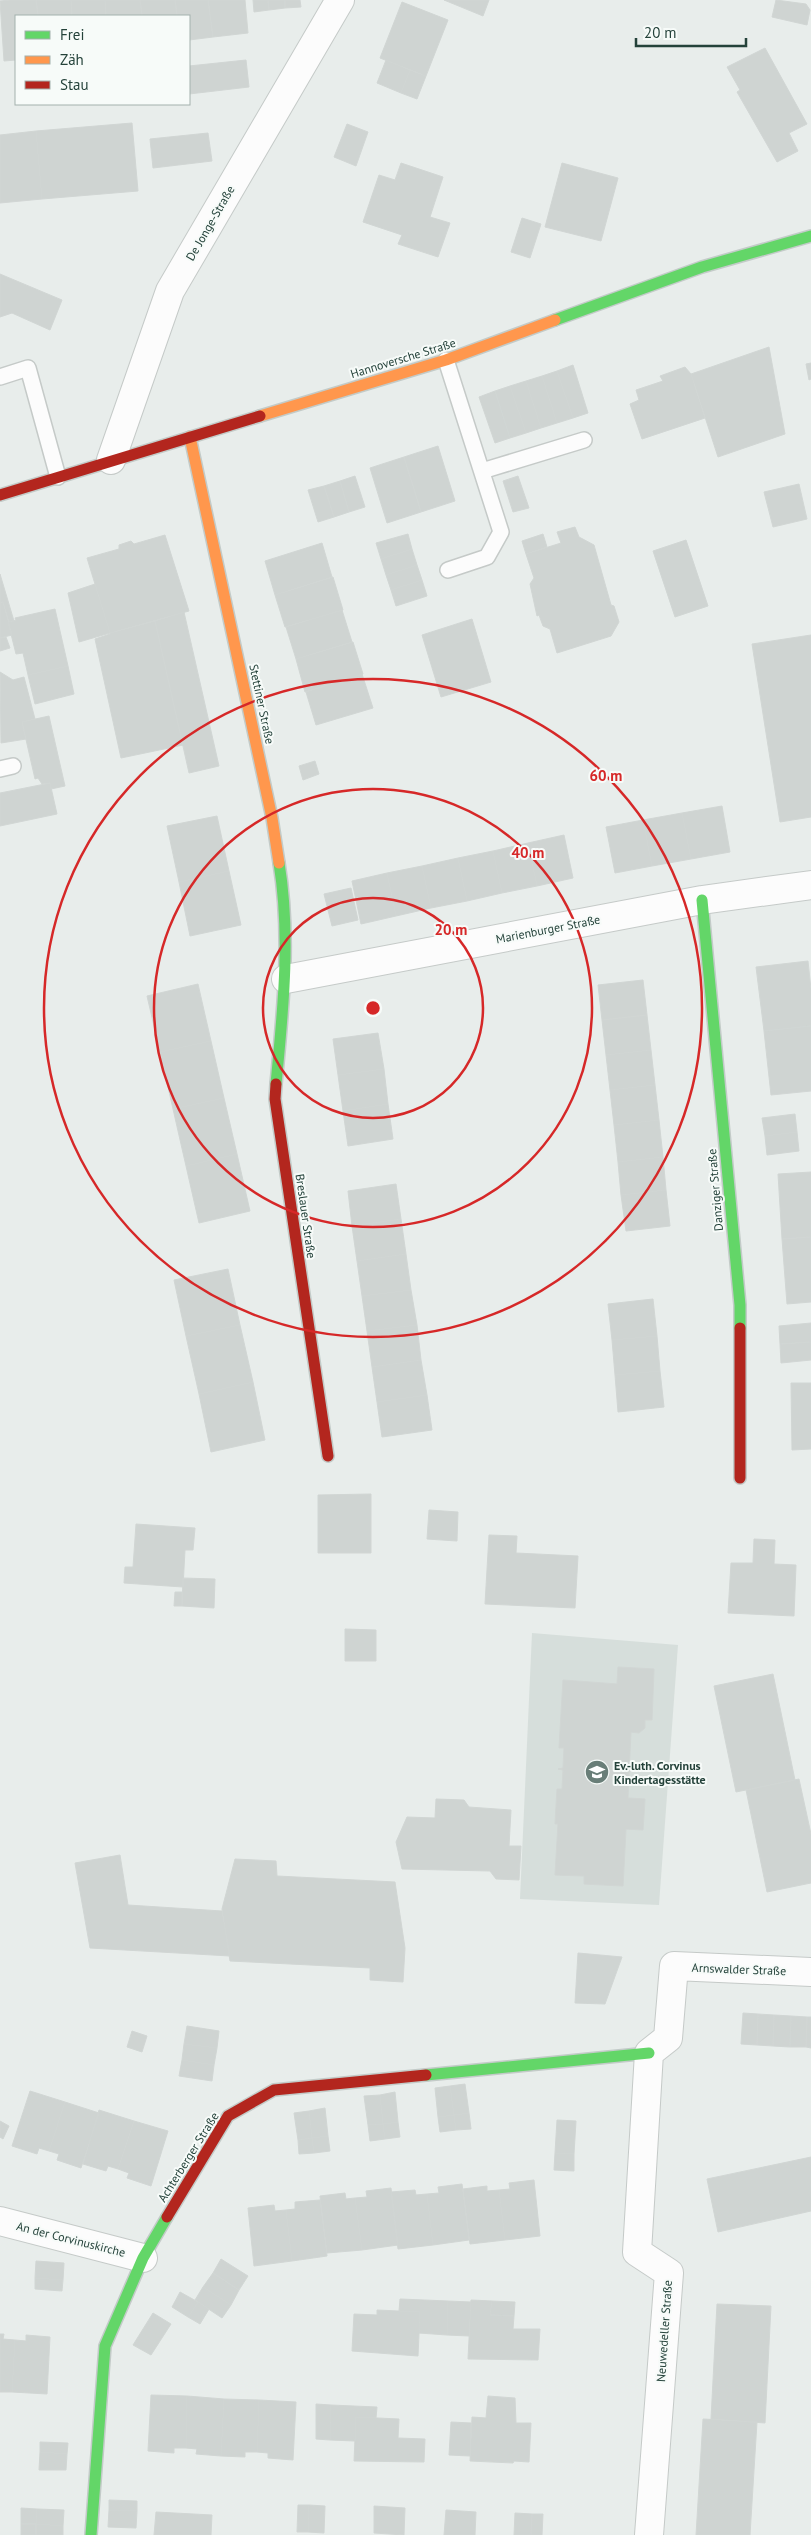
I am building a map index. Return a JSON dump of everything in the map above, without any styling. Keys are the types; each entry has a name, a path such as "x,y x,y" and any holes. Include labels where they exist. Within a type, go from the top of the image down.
{"street":[{"name":"De Jonge-Straße","path":"111,460 170,291 340,0"},
{"name":"Hannoversche Straße","path":"0,495 446,360 702,267 811,236"},
{"name":"Stettiner Straße","path":"190,437 272,818 284,894 286,979"},
{"name":"Marienburger Straße","path":"286,979 702,900 811,885"},
{"name":"Danziger Straße","path":"702,900 740,1305 740,1478"},
{"name":"Breslauer Straße","path":"286,979 275,1099 328,1456"},
{"name":"Arnswalder Straße","path":"649,2053 668,2038 674,1966 811,1972"},
{"name":"Achterberger Straße","path":"91,2535 105,2346 143,2258 228,2116 274,2090 649,2053"},
{"name":"Neuwedeller Straße","path":"649,2053 637,2252 668,2273 649,2535"},
{"name":"An der Corvinuskirche","path":"0,2221 143,2258"}],"lane":[{"path":"446,360 501,532 487,557 448,570"},
{"path":"0,377 28,368 58,476"},
{"path":"482,471 584,440"}],"shaded area":[{"name":"Ev.-luth. Corvinus Kindertagesstätte","path":"532,1633 678,1645 659,1905 520,1899"}],"building":[{"path":"36,0 38,15 15,15 15,60 4,61 0,1"},
{"path":"36,0 71,0 72,15 38,15"},
{"path":"71,0 105,0 106,15 72,15"},
{"path":"105,0 140,0 142,15 106,15"},
{"path":"140,0 175,0 177,15 142,15"},
{"path":"175,0 208,0 213,37 190,40 190,15 177,15"},
{"path":"208,0 245,0 248,33 213,37"},
{"path":"253,0 268,0 269,10 254,12"},
{"path":"268,0 285,0 285,8 269,10"},
{"path":"285,0 300,0 301,7 285,8"},
{"path":"444,0 489,0 483,16"},
{"path":"776,0 806,4 810,10 807,25 772,17"},
{"path":"402,2 448,20 426,76 380,58"},
{"path":"765,48 807,124 789,133 798,151 777,162 737,92 740,90 727,67"},
{"path":"246,60 249,87 190,94 190,66"},
{"path":"386,60 410,70 401,93 377,83"},
{"path":"410,70 426,76 417,99 401,93"},
{"path":"132,123 138,191 42,199 36,131"},
{"path":"347,124 368,132 356,166 334,157"},
{"path":"36,131 42,199 0,203 0,135"},
{"path":"208,133 212,161 153,168 150,139"},
{"path":"401,163 443,177 430,217 450,223 438,257 398,244 402,235 363,222 379,175 395,180"},
{"path":"562,163 618,178 601,241 545,227"},
{"path":"522,218 541,224 530,258 511,252"},
{"path":"0,274 62,300 50,330 12,313 0,317"},
{"path":"769,347 785,434 718,457 691,374"},
{"path":"811,363 811,379 809,380 806,364"},
{"path":"573,365 588,413 573,418 557,371"},
{"path":"685,367 691,374 705,418 642,439 630,404 639,400 636,390 663,381 660,376"},
{"path":"557,371 573,418 557,423 542,376"},
{"path":"542,376 557,423 541,428 526,381"},
{"path":"526,381 541,428 526,433 510,386"},
{"path":"510,386 526,433 510,438 495,391"},
{"path":"495,391 510,438 495,443 479,397"},
{"path":"438,446 455,501 421,512 404,457"},
{"path":"404,457 421,512 387,523 370,468"},
{"path":"355,476 365,507 349,512 340,481"},
{"path":"518,476 529,508 513,512 503,481"},
{"path":"340,481 349,512 334,517 324,486"},
{"path":"799,484 807,519 773,527 764,492"},
{"path":"324,486 334,517 318,522 308,490"},
{"path":"575,527 579,537 594,545 611,605 614,606 619,622 611,636 557,653 550,629 543,626 539,615 537,616 530,584 534,578 526,554 561,543 557,532"},
{"path":"408,534 412,549 381,559 376,543"},
{"path":"543,534 547,547 526,554 522,541"},
{"path":"165,535 189,611 110,633 87,558 119,549 119,545 131,541 134,544"},
{"path":"686,540 708,606 675,617 653,551"},
{"path":"322,543 332,577 275,595 265,561"},
{"path":"412,549 417,565 386,575 381,559"},
{"path":"417,565 422,580 391,590 386,575"},
{"path":"0,574 14,621 9,622 3,602 0,603"},
{"path":"333,577 343,610 285,627 275,595"},
{"path":"422,580 427,596 396,606 391,590"},
{"path":"95,584 110,633 79,642 68,593"},
{"path":"3,602 12,635 0,638 0,603"},
{"path":"55,609 68,666 28,675 23,653 16,654 8,622 16,620 15,618"},
{"path":"342,610 352,642 296,659 286,627"},
{"path":"184,612 219,766 189,773 155,621"},
{"path":"472,619 491,682 441,697 422,635"},
{"path":"155,621 183,745 121,758 95,639"},
{"path":"811,635 811,817 780,822 752,644"},
{"path":"6,637 10,648 0,651 0,638"},
{"path":"353,642 363,674 305,692 296,659"},
{"path":"68,666 74,694 35,704 28,675"},
{"path":"0,672 13,680 24,677 35,719 22,722 26,739 1,743"},
{"path":"362,674 373,708 316,725 306,692"},
{"path":"49,716 65,786 51,789 50,783 42,784 38,778 35,779 22,722"},
{"path":"315,761 319,774 303,780 299,766"},
{"path":"50,783 57,814 0,826 0,793"},
{"path":"722,806 730,852 691,859 682,813"},
{"path":"682,813 691,859 652,866 643,820"},
{"path":"217,816 229,871 179,882 167,826"},
{"path":"643,820 652,866 615,873 606,827"},
{"path":"564,835 573,878 537,886 528,843"},
{"path":"528,843 537,886 502,893 493,851"},
{"path":"493,851 502,893 467,901 458,858"},
{"path":"458,858 467,901 431,908 422,866"},
{"path":"422,866 431,908 396,916 387,873"},
{"path":"229,871 241,925 190,936 179,882"},
{"path":"387,873 396,916 361,924 352,881"},
{"path":"351,888 358,920 332,926 324,894"},
{"path":"808,961 811,989 811,1026 764,1031 756,967"},
{"path":"643,980 647,1015 602,1020 598,985"},
{"path":"198,984 211,1041 160,1052 147,996"},
{"path":"647,1015 651,1050 606,1055 602,1020"},
{"path":"811,1026 811,1091 771,1095 764,1031"},
{"path":"378,1033 384,1069 338,1075 333,1039"},
{"path":"211,1041 224,1098 173,1109 160,1052"},
{"path":"651,1050 655,1085 610,1090 606,1055"},
{"path":"384,1069 388,1104 343,1111 338,1075"},
{"path":"655,1085 659,1120 614,1125 610,1090"},
{"path":"224,1098 237,1154 186,1166 173,1109"},
{"path":"388,1104 393,1139 348,1146 343,1111"},
{"path":"795,1114 797,1132 765,1136 762,1118"},
{"path":"659,1120 663,1157 618,1162 614,1125"},
{"path":"797,1132 799,1151 767,1155 765,1136"},
{"path":"237,1154 250,1211 199,1223 186,1166"},
{"path":"663,1157 666,1190 621,1195 618,1162"},
{"path":"811,1172 811,1237 782,1239 778,1174"},
{"path":"396,1184 401,1219 352,1226 348,1191"},
{"path":"666,1190 670,1226 626,1231 621,1195"},
{"path":"401,1219 406,1254 357,1261 352,1226"},
{"path":"811,1237 811,1302 787,1304 782,1239"},
{"path":"406,1254 411,1290 362,1296 357,1261"},
{"path":"228,1269 240,1325 186,1336 174,1280"},
{"path":"411,1290 417,1325 367,1331 362,1296"},
{"path":"653,1299 657,1336 612,1340 608,1304"},
{"path":"811,1323 811,1342 780,1344 779,1326"},
{"path":"240,1325 253,1382 199,1394 186,1336"},
{"path":"417,1325 421,1360 372,1367 367,1331"},
{"path":"657,1336 660,1371 615,1375 612,1340"},
{"path":"811,1342 811,1360 781,1363 780,1344"},
{"path":"421,1360 427,1395 377,1402 372,1367"},
{"path":"660,1371 664,1407 618,1412 615,1375"},
{"path":"253,1382 265,1440 211,1452 199,1394"},
{"path":"791,1383 811,1383 811,1449 792,1450"},
{"path":"427,1395 432,1430 382,1437 377,1402"},
{"path":"371,1494 371,1553 318,1553 318,1495"},
{"path":"429,1510 458,1512 457,1541 427,1539"},
{"path":"136,1524 195,1528 193,1550 185,1550 183,1587 124,1583 125,1567 133,1567"},
{"path":"489,1535 517,1536 516,1553 578,1556 575,1608 485,1604"},
{"path":"754,1539 775,1540 774,1564 796,1565 794,1616 728,1613 731,1563 753,1563"},
{"path":"183,1578 215,1579 214,1608 182,1606"},
{"path":"175,1592 182,1592 182,1606 174,1606"},
{"path":"345,1629 376,1630 376,1661 345,1661"},
{"path":"618,1667 654,1669 652,1720 645,1720 645,1728 639,1733 631,1732 628,1798 645,1799 643,1830 626,1829 623,1886 584,1884 584,1876 555,1875 558,1824 555,1824 557,1789 562,1789 563,1770 558,1769 563,1768 564,1748 559,1748 563,1680 617,1684"},
{"path":"773,1674 795,1780 736,1792 714,1686"},
{"path":"799,1779 811,1834 811,1883 767,1892 746,1790"},
{"path":"436,1799 464,1800 469,1807 511,1810 509,1846 521,1846 519,1880 496,1879 490,1871 402,1869 396,1842 407,1817 435,1818"},
{"path":"120,1855 128,1905 222,1911 230,1956 90,1948 75,1863"},
{"path":"235,1859 276,1861 277,1876 395,1882 405,1948 403,1982 370,1980 370,1968 230,1961 222,1909"},
{"path":"578,1953 622,1957 605,2004 575,2003"},
{"path":"743,2013 758,2014 757,2045 741,2044"},
{"path":"758,2014 774,2015 773,2046 757,2045"},
{"path":"774,2015 791,2016 790,2047 773,2046"},
{"path":"791,2016 807,2017 806,2047 790,2047"},
{"path":"807,2017 811,2017 811,2048 806,2047"},
{"path":"187,2026 219,2031 217,2048 184,2044"},
{"path":"132,2031 147,2036 142,2052 127,2047"},
{"path":"184,2044 217,2048 214,2065 182,2060"},
{"path":"182,2060 214,2065 212,2081 179,2076"},
{"path":"465,2084 469,2113 454,2115 450,2086"},
{"path":"450,2086 454,2115 438,2117 435,2088"},
{"path":"30,2091 65,2102 49,2151 39,2148 37,2154 12,2146"},
{"path":"395,2092 398,2122 383,2124 380,2095"},
{"path":"380,2095 383,2124 368,2125 364,2096"},
{"path":"65,2102 99,2113 81,2168 57,2160 59,2154 49,2151"},
{"path":"325,2108 328,2136 312,2138 309,2111"},
{"path":"99,2110 134,2121 118,2169 108,2166 106,2171 83,2164"},
{"path":"309,2111 312,2138 298,2140 294,2113"},
{"path":"469,2113 471,2129 456,2130 454,2115"},
{"path":"454,2115 456,2130 440,2132 438,2117"},
{"path":"557,2120 576,2121 574,2154 555,2153"},
{"path":"0,2121 9,2126 3,2139 0,2137"},
{"path":"134,2121 168,2131 151,2186 127,2178 129,2173 118,2169"},
{"path":"398,2122 400,2137 385,2139 383,2124"},
{"path":"383,2124 385,2139 370,2141 368,2125"},
{"path":"328,2136 330,2151 314,2153 312,2138"},
{"path":"312,2138 314,2153 299,2154 298,2140"},
{"path":"555,2153 574,2154 574,2171 554,2170"},
{"path":"811,2157 811,2211 718,2232 707,2179"},
{"path":"534,2180 540,2236 505,2240 499,2190 510,2189 509,2183"},
{"path":"462,2184 469,2240 433,2245 427,2194 439,2193 438,2187"},
{"path":"487,2186 487,2191 499,2190 505,2240 470,2244 463,2189"},
{"path":"391,2188 398,2245 362,2250 355,2198 367,2197 366,2191"},
{"path":"415,2190 416,2195 427,2194 433,2245 398,2249 391,2192"},
{"path":"345,2193 346,2199 355,2198 362,2250 327,2253 320,2196"},
{"path":"320,2200 327,2256 292,2261 286,2210 295,2209 295,2202"},
{"path":"274,2205 275,2211 286,2210 292,2261 254,2266 248,2208"},
{"path":"221,2259 248,2276 239,2290 213,2273"},
{"path":"36,2261 64,2263 63,2280 35,2278"},
{"path":"213,2273 239,2290 231,2305 203,2287"},
{"path":"35,2278 63,2280 62,2291 35,2289"},
{"path":"203,2287 231,2305 222,2318 195,2300"},
{"path":"180,2292 198,2302 188,2317 172,2307"},
{"path":"400,2299 448,2301 447,2335 419,2333 420,2312 399,2311"},
{"path":"471,2300 492,2301 490,2315 514,2316 513,2329 540,2329 538,2360 468,2359"},
{"path":"448,2301 471,2302 469,2336 447,2335"},
{"path":"492,2301 515,2302 514,2316 490,2315"},
{"path":"198,2302 209,2309 200,2324 188,2317"},
{"path":"717,2304 771,2306 765,2423 711,2419"},
{"path":"377,2310 420,2312 418,2356 352,2351 354,2314 377,2315"},
{"path":"153,2313 171,2324 151,2355 133,2345"},
{"path":"0,2334 4,2334 3,2339 15,2340 12,2392 0,2392"},
{"path":"26,2335 50,2337 47,2394 12,2392 15,2340 26,2341"},
{"path":"151,2395 187,2396 186,2448 174,2448 174,2453 148,2451"},
{"path":"187,2396 224,2399 221,2456 196,2454 197,2449 186,2448"},
{"path":"488,2396 515,2398 516,2423 531,2423 529,2462 470,2461 472,2417 486,2418"},
{"path":"224,2399 259,2400 257,2452 245,2452 245,2457 221,2456"},
{"path":"259,2400 296,2402 293,2460 268,2458 268,2453 257,2452"},
{"path":"316,2404 331,2405 330,2440 316,2439"},
{"path":"331,2405 377,2407 376,2418 356,2417 355,2441 330,2440"},
{"path":"356,2417 399,2419 398,2438 425,2439 424,2462 354,2461"},
{"path":"703,2419 757,2422 750,2535 696,2535"},
{"path":"451,2422 471,2423 470,2456 449,2455"},
{"path":"40,2442 68,2443 67,2454 40,2452"},
{"path":"40,2452 67,2454 66,2470 39,2470"},
{"path":"109,2500 137,2501 137,2511 109,2510"},
{"path":"298,2505 309,2505 308,2532 297,2532"},
{"path":"309,2505 325,2506 324,2533 308,2532"},
{"path":"374,2506 405,2508 404,2535 374,2533"},
{"path":"21,2508 37,2509 36,2524 21,2524"},
{"path":"37,2509 64,2510 63,2526 36,2524"},
{"path":"109,2510 137,2511 136,2528 108,2527"},
{"path":"446,2510 476,2512 475,2535 444,2535"},
{"path":"156,2512 212,2515 211,2535 154,2535"},
{"path":"515,2513 532,2514 531,2535 514,2535"},
{"path":"532,2514 543,2514 542,2535 531,2535"},
{"path":"21,2524 36,2524 36,2535 21,2535"},
{"path":"36,2524 63,2526 63,2535 36,2535"}],"traffic: fast":[{"path":"555,320 702,267 811,236"},
{"path":"276,1084 285,973 285,918 279,863"},
{"path":"702,900 740,1305 740,1328"},
{"path":"426,2075 649,2053"},
{"path":"91,2535 105,2346 143,2258 167,2217"}],"traffic: slow":[{"path":"260,416 446,360 555,320"},
{"path":"190,437 272,818 279,863"}],"traffic: jam":[{"path":"0,495 260,416"},
{"path":"276,1084 275,1099 328,1456"},
{"path":"740,1328 740,1478"},
{"path":"167,2217 228,2116 274,2090 426,2075"}],"place":[{"name":"Ev.-luth. Corvinus Kindertagesstätte","path":"597,1772"}]}
